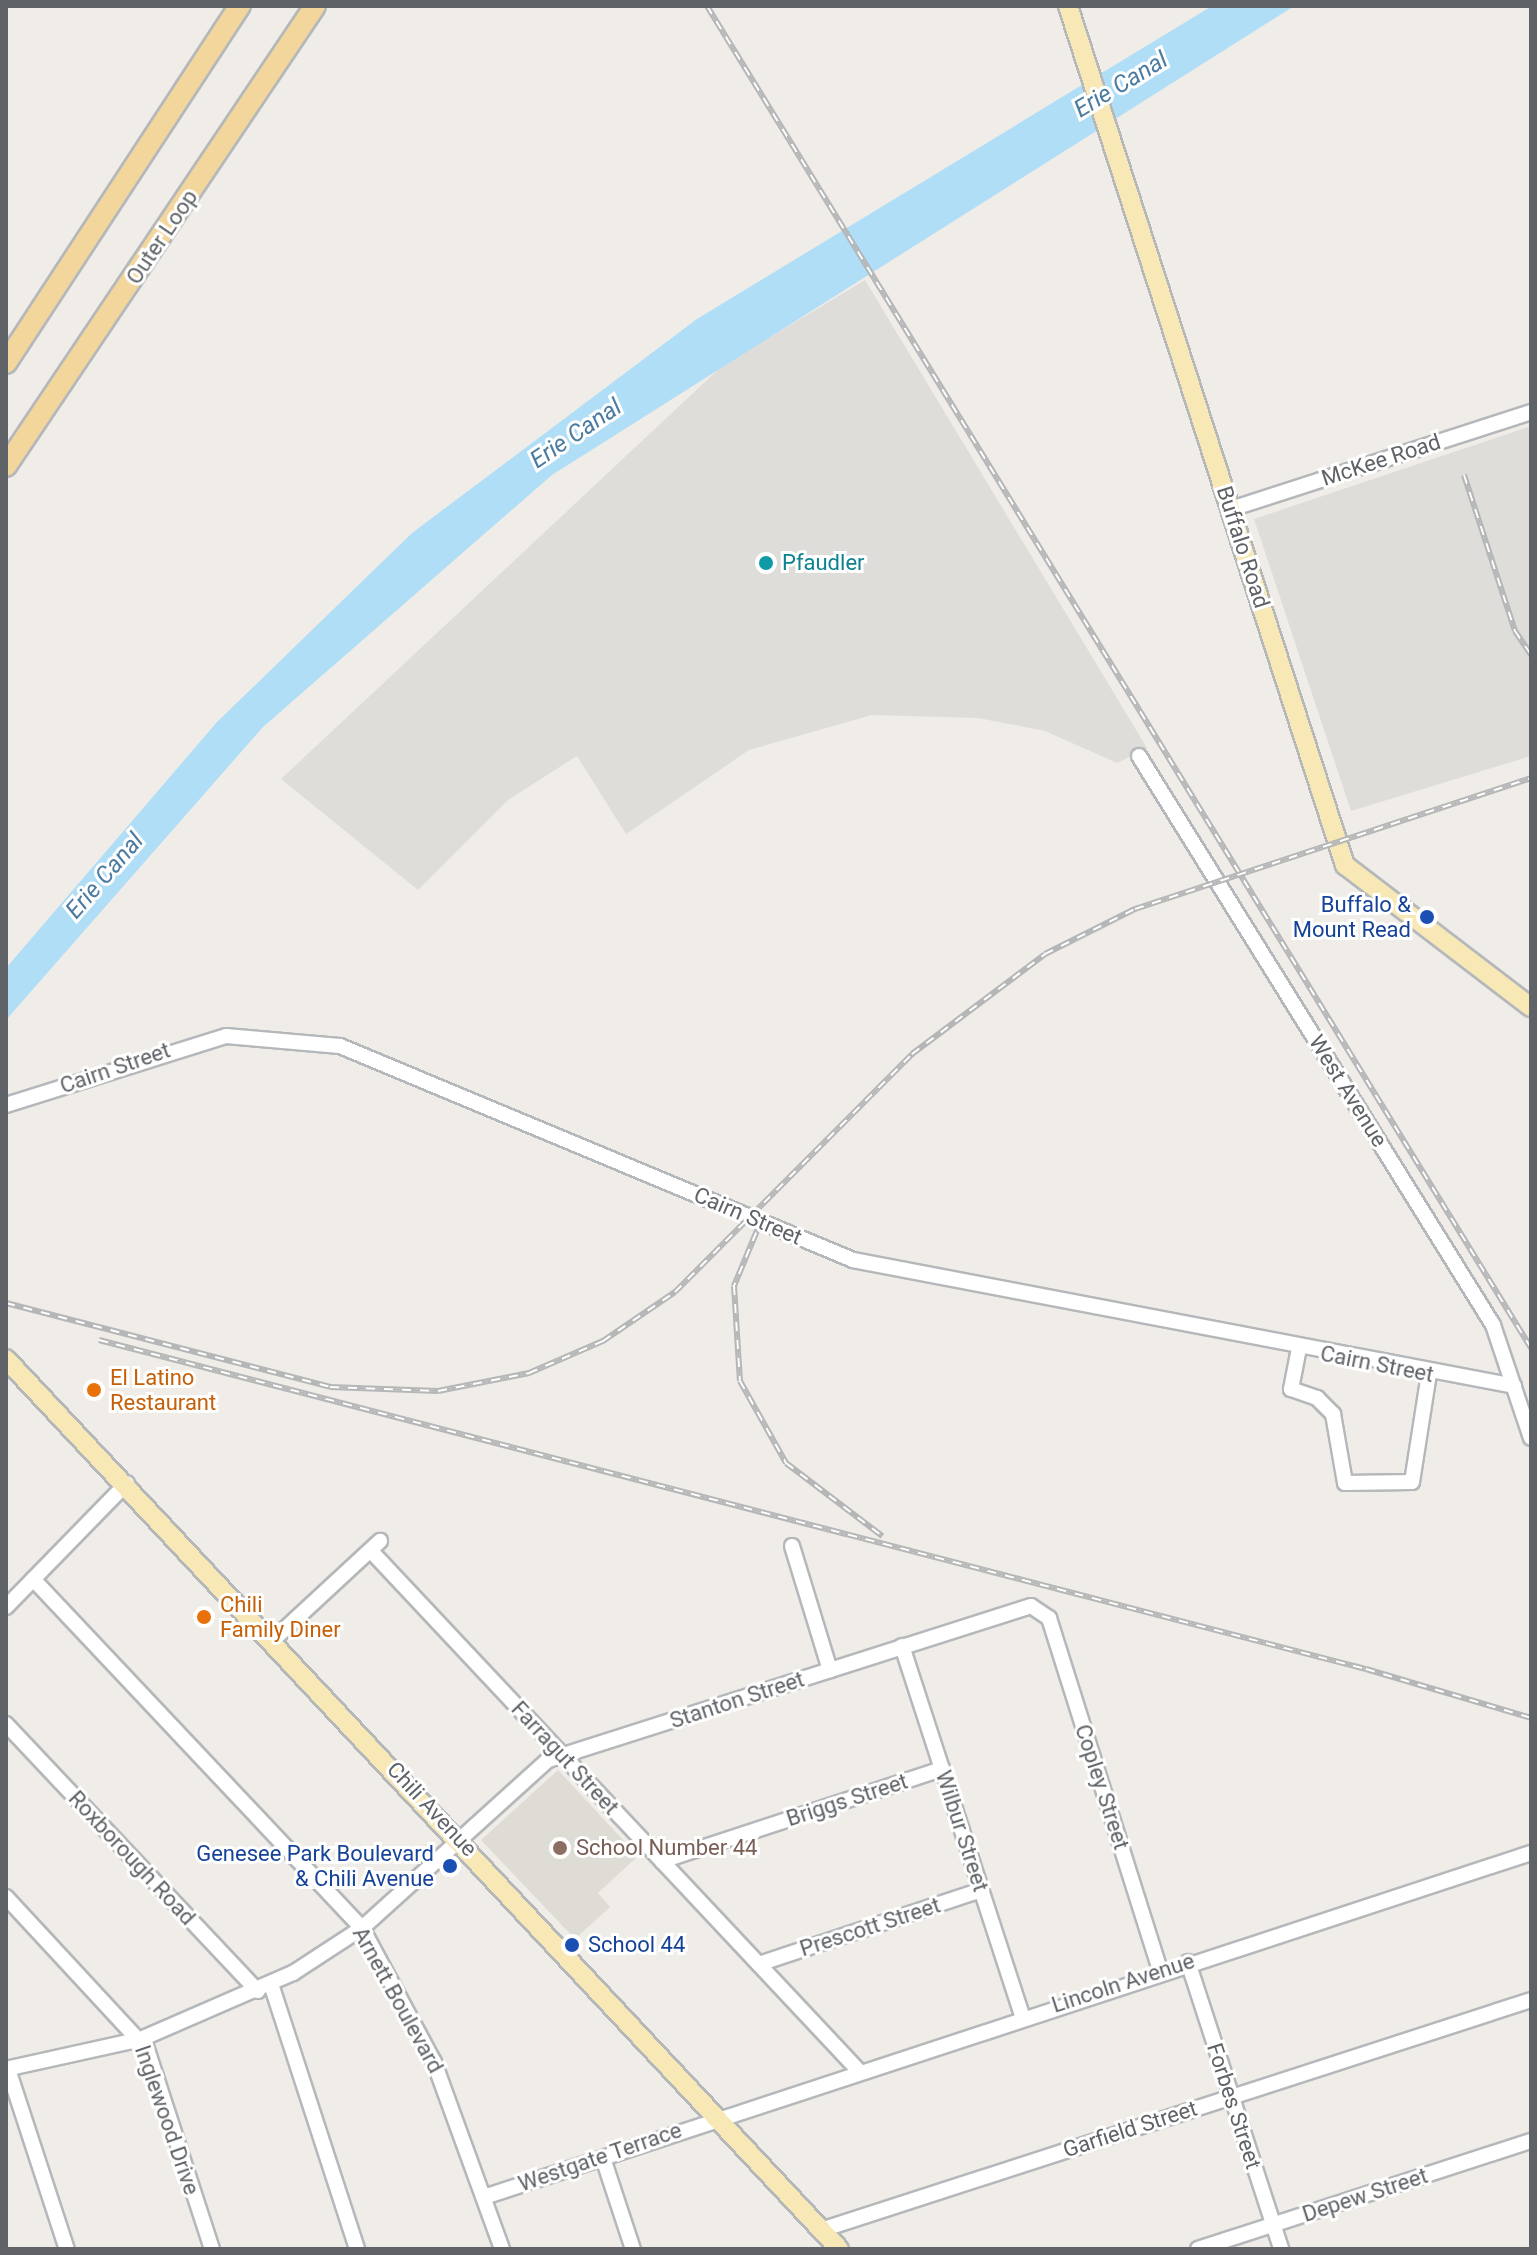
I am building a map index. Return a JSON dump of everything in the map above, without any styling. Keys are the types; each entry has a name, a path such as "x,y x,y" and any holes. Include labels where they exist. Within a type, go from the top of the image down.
{"highway":[{"path":"6,363 240,6"},
{"name":"Outer Loop","path":"6,466 315,6"}],"main road":[{"name":"Buffalo Road","path":"1068,6 1345,865 1531,1007"},
{"name":"Chili Avenue","path":"6,1348 22,1372"},
{"name":"Chili Avenue","path":"6,1359 127,1483 839,2249"}],"street":[{"name":"McKee Road","path":"1231,509 1531,412"},
{"name":"West Avenue","path":"1139,756 1477,1298 1514,1386 1531,1438"},
{"name":"Cairn Street","path":"6,1105 226,1036 329,1044 853,1260 1429,1374 1514,1386"},
{"path":"1299,1348 1291,1389 1317,1398 1333,1414 1345,1483 1412,1482 1429,1374"},
{"path":"6,1607 127,1483"},
{"name":"Farragut Street","path":"273,1640 375,1546 562,1756 858,2070"},
{"path":"792,1546 830,1670"},
{"name":"Arnett Boulevard","path":"33,1579 362,1928 434,2062 502,2249"},
{"name":"Stanton Street","path":"7,2069 141,2039 265,1988 362,1928 543,1763 902,1646 1039,1607"},
{"name":"Copley Street","path":"1039,1607 1049,1618 1160,1971"},
{"name":"Wilbur Street","path":"902,1646 1022,2016"},
{"name":"Roxborough Road","path":"6,1724 265,1988 357,2249"},
{"name":"Briggs Street","path":"662,1861 942,1769"},
{"name":"Lincoln Avenue","path":"717,2116 1531,1853"},
{"name":"Prescott Street","path":"759,1964 981,1890"},
{"name":"Inglewood Drive","path":"6,1897 141,2039 212,2249"},
{"name":"Forbes Street","path":"1188,1962 1281,2249"},
{"name":"Garfield Street","path":"821,2230 1531,2000"},
{"path":"7,2069 67,2249"},
{"name":"Westgate Terrace","path":"484,2197 717,2116"},
{"name":"Depew Street","path":"1198,2249 1531,2141"},
{"path":"603,2158 633,2249"}],"shaded area":[{"path":"865,280 1147,748 1117,763 1045,731 978,718 872,715 749,750 626,834 577,756 508,800 418,890 281,779 722,366"},
{"path":"1531,426 1531,756 1351,811 1254,519"},
{"name":"School Number 44","path":"558,1770 638,1856 598,1893 610,1907 575,1939 481,1840"}],"water":[{"name":"Erie Canal","path":"1212,6 1294,6 552,475 263,727 6,1020 6,968 217,722 412,533 697,319"}],"railway":[{"path":"707,6 1531,1348"},
{"path":"1464,475 1515,631 1531,655"},
{"path":"6,1303 330,1387 438,1391 529,1373 603,1341 675,1292 912,1054 1045,954 1135,909 1531,778"},
{"path":"763,1216 734,1286 740,1381 786,1463 882,1536"},
{"path":"99,1340 1366,1669 1531,1718"}],"place":[{"name":"Pfaudler","path":"766,563"},
{"name":"Buffalo & Mount Read","path":"1427,917"},
{"name":"El Latino Restaurant","path":"94,1390"},
{"name":"Chili Family Diner","path":"204,1617"},
{"name":"School Number 44","path":"560,1848"},
{"name":"Genesee Park Boulevard & Chili Avenue","path":"450,1866"},
{"name":"School 44","path":"572,1945"}]}
